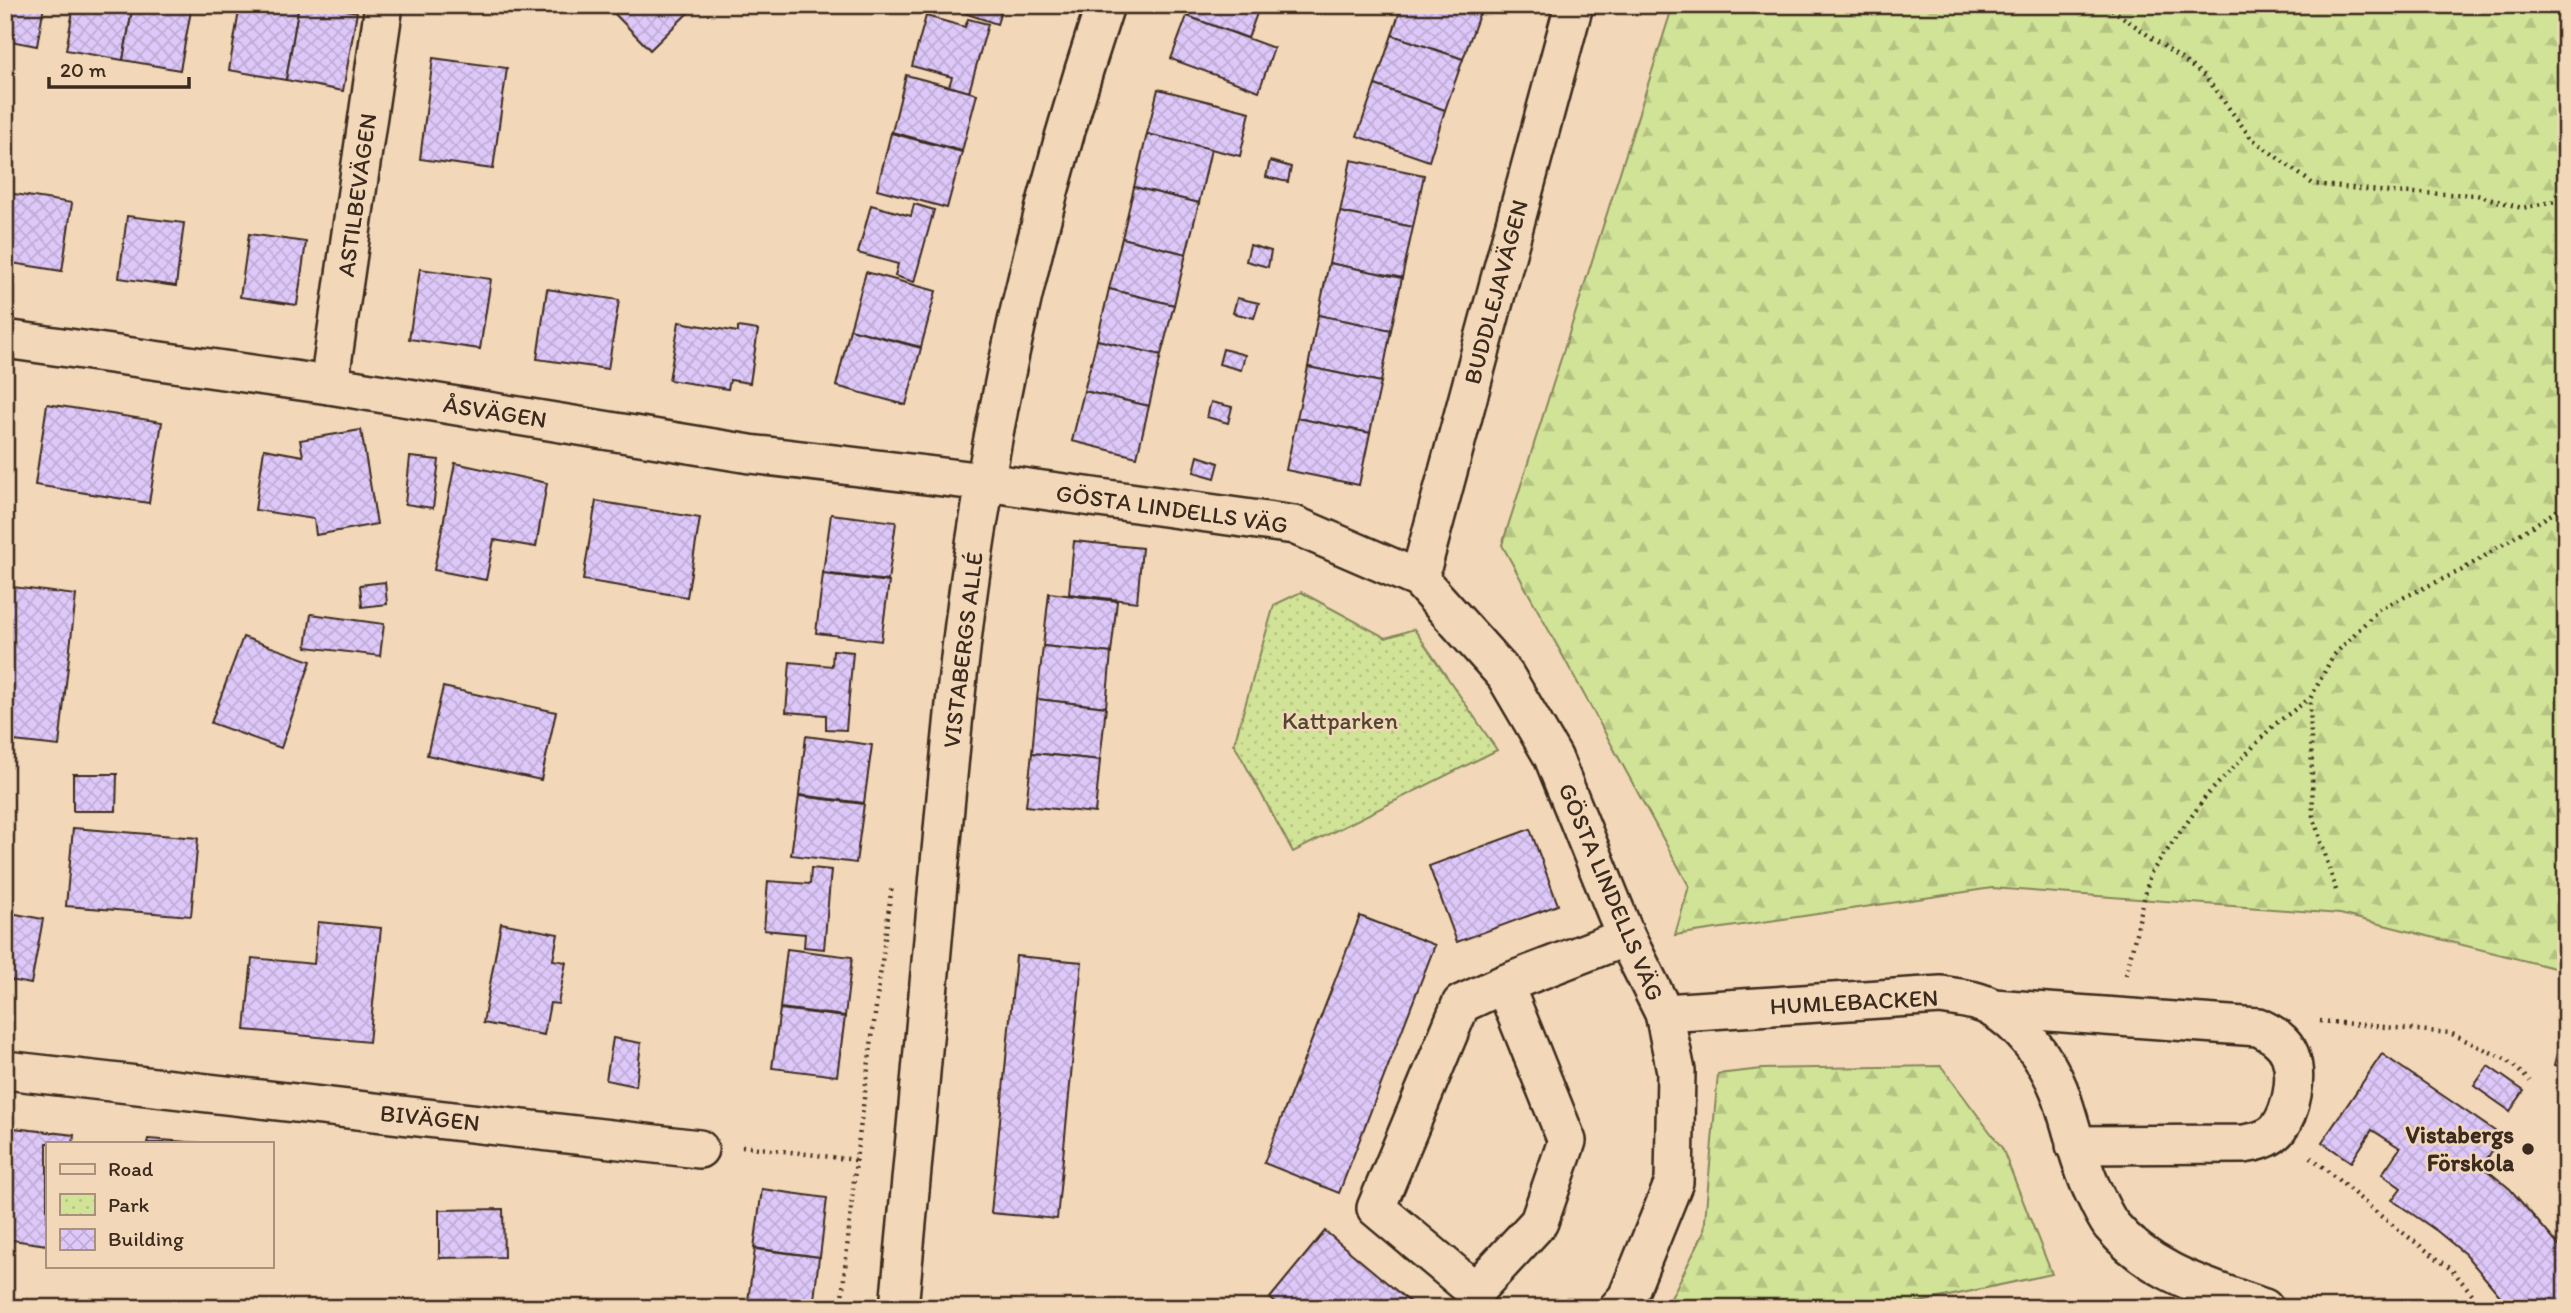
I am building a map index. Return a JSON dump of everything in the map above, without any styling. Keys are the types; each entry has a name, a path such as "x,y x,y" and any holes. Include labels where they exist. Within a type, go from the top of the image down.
{"street":[{"name":"ASTILBEVÄGEN","path":"329,385 384,5"},
{"name":"VISTABERGS ALLÉ","path":"900,1308 951,743 985,482 1028,272 1078,87 1105,5"},
{"name":"BUDDLEJAVÄGEN","path":"1419,579 1574,5"},
{"name":"ÅSVÄGEN","path":"5,339 329,385 750,454 985,482"},
{"name":"GÖSTA LINDELLS VÄG","path":"985,482 1294,525 1419,579 1505,675 1553,757 1626,937 1664,1013 1676,1071 1674,1182 1628,1298 1618,1308"},
{"path":"1504,984 1567,1141 1539,1222 1475,1290 1376,1209 1461,1003 1504,984 1626,937"},
{"name":"HUMLEBACKEN","path":"1664,1013 1941,995 1969,999 1993,1008 2018,1029 2040,1055 2059,1090 2087,1178 2109,1222 2132,1247 2155,1264 2190,1281 2264,1308"},
{"path":"1993,1008 2258,1027 2276,1035 2290,1054 2294,1080 2288,1108 2278,1129 2261,1142 2075,1144"},
{"name":"BIVÄGEN","path":"5,1070 699,1149"}],"path":[{"path":"2106,5 2205,75 2251,138 2313,184 2388,192 2477,195 2522,208 2566,199"},
{"path":"2115,1017 2150,874 2207,795 2275,724 2310,699 2333,656 2379,609 2462,570 2566,505"},
{"path":"2310,699 2313,816 2336,890"},
{"path":"841,1308 856,1160 892,880"},
{"path":"2258,1027 2284,1019 2450,1033 2507,1060 2530,1081"},
{"path":"2278,1129 2382,1217 2451,1269 2484,1308"},
{"path":"699,1149 738,1146 856,1160"}],"green space":[{"path":"1673,5 2566,5 2566,971 2340,914 1992,888 1675,935 1689,886 1502,545"},
{"name":"Kattparken","path":"1301,592 1386,638 1414,629 1497,750 1293,852 1234,744 1274,605"},
{"path":"1941,1066 2002,1148 2052,1274 1892,1308 1666,1308 1704,1232 1718,1074 1762,1069"}],"building":[{"path":"5,5 44,5 37,46 5,40"},
{"path":"74,5 133,5 123,60 66,50"},
{"path":"133,5 192,5 180,70 123,60"},
{"path":"240,5 299,5 286,80 229,70"},
{"path":"299,5 322,5 357,12 343,91 286,80"},
{"path":"606,5 696,5 650,50"},
{"path":"941,5 1003,5 997,24"},
{"path":"1191,5 1260,5 1248,38 1187,16"},
{"path":"1402,5 1470,5 1481,9 1463,59 1392,35"},
{"path":"926,16 965,27 968,19 988,24 969,92 949,86 952,77 912,66"},
{"path":"1187,16 1274,48 1259,91 1171,59"},
{"path":"1392,35 1463,59 1445,110 1375,85"},
{"path":"433,58 507,68 493,169 420,159"},
{"path":"906,75 977,94 962,151 892,132"},
{"path":"1375,85 1445,110 1429,161 1357,136"},
{"path":"1158,89 1250,112 1240,156 1147,134"},
{"path":"891,133 962,152 947,208 877,189"},
{"path":"1147,134 1211,149 1199,203 1134,187"},
{"path":"1351,160 1424,175 1413,227 1340,212"},
{"path":"1270,161 1291,167 1288,182 1266,177"},
{"path":"1134,187 1199,203 1186,254 1122,238"},
{"path":"8,193 72,203 62,271 5,262 5,212"},
{"path":"914,204 934,210 914,282 895,276 898,264 858,253 871,205 911,216"},
{"path":"1340,212 1413,227 1402,278 1329,263"},
{"path":"127,216 184,223 176,286 119,278"},
{"path":"249,234 306,242 297,305 240,297"},
{"path":"1122,238 1186,254 1174,305 1109,289"},
{"path":"1250,245 1271,251 1268,267 1246,261"},
{"path":"1329,263 1402,278 1391,330 1318,315"},
{"path":"420,269 491,279 480,349 409,339"},
{"path":"866,272 936,291 921,347 850,329"},
{"path":"547,289 619,300 608,369 537,359"},
{"path":"1109,289 1174,305 1161,355 1097,340"},
{"path":"1237,298 1259,303 1254,318 1233,313"},
{"path":"1318,315 1391,330 1381,382 1308,367"},
{"path":"679,322 738,332 738,327 758,330 750,383 730,380 728,389 669,380"},
{"path":"850,329 921,348 906,405 836,386"},
{"path":"1097,340 1161,355 1149,406 1084,391"},
{"path":"1223,349 1245,355 1241,370 1219,364"},
{"path":"1308,367 1381,382 1370,433 1297,418"},
{"path":"1084,391 1149,406 1137,457 1072,441"},
{"path":"1211,402 1232,407 1228,423 1207,417"},
{"path":"47,404 162,422 149,503 35,485"},
{"path":"1297,418 1370,433 1359,485 1286,470"},
{"path":"361,430 377,524 316,535 314,519 255,510 264,449 303,456 300,440"},
{"path":"1198,456 1219,463 1215,478 1194,472"},
{"path":"410,457 439,460 433,508 405,504"},
{"path":"455,463 547,483 536,547 494,540 486,580 434,570"},
{"path":"596,501 700,518 687,597 583,580"},
{"path":"831,514 896,522 888,581 823,573"},
{"path":"1074,541 1142,548 1137,602 1069,594"},
{"path":"823,574 889,582 881,641 816,633"},
{"path":"385,582 387,604 362,607 360,585"},
{"path":"5,586 76,595 59,746 5,740"},
{"path":"1049,593 1117,601 1111,653 1043,646"},
{"path":"311,614 384,624 380,656 306,647"},
{"path":"243,637 311,661 281,748 211,723"},
{"path":"1043,646 1111,653 1106,707 1037,699"},
{"path":"833,650 853,652 846,730 826,729 826,715 786,712 790,662 832,666"},
{"path":"443,687 556,712 541,780 427,755"},
{"path":"1037,699 1106,707 1100,760 1032,753"},
{"path":"806,736 872,745 864,803 799,795"},
{"path":"1032,753 1100,760 1095,813 1026,806"},
{"path":"73,774 117,774 116,811 73,811"},
{"path":"799,796 864,804 856,863 791,855"},
{"path":"73,828 198,838 191,916 66,906"},
{"path":"1530,829 1558,905 1457,942 1429,866"},
{"path":"811,868 831,870 824,949 804,947 805,934 764,930 768,881 810,884"},
{"path":"5,912 43,919 31,984 5,979"},
{"path":"1360,916 1435,945 1339,1193 1264,1163"},
{"path":"318,922 381,928 369,1042 245,1030 252,958 314,964"},
{"path":"501,923 558,934 553,960 566,962 558,1004 550,1003 544,1035 483,1023"},
{"path":"787,949 852,957 845,1016 780,1008"},
{"path":"1016,956 1082,962 1057,1219 991,1213"},
{"path":"780,1009 845,1017 837,1076 772,1068"},
{"path":"613,1038 641,1043 636,1086 606,1080"},
{"path":"2560,1041 2566,1042 2566,1068 2554,1065"},
{"name":"Vistabergs Förskola","path":"2382,1054 2502,1136 2482,1166 2510,1189 2560,1247 2566,1242 2566,1308 2510,1308 2465,1254 2392,1200 2401,1188 2382,1174 2400,1148 2372,1130 2351,1162 2322,1142"},
{"path":"2488,1066 2524,1091 2510,1111 2474,1086"},
{"path":"5,1127 74,1135 73,1142 46,1142 46,1245 5,1239"},
{"path":"148,1139 188,1142 147,1142"},
{"path":"762,1189 827,1198 820,1257 754,1248"},
{"path":"503,1209 504,1257 439,1258 439,1210"},
{"path":"1325,1231 1417,1308 1281,1308 1270,1298"},
{"path":"755,1249 819,1257 813,1308 747,1308"}],"place":[{"name":"Vistabergs Förskola","path":"2528,1149"}]}
